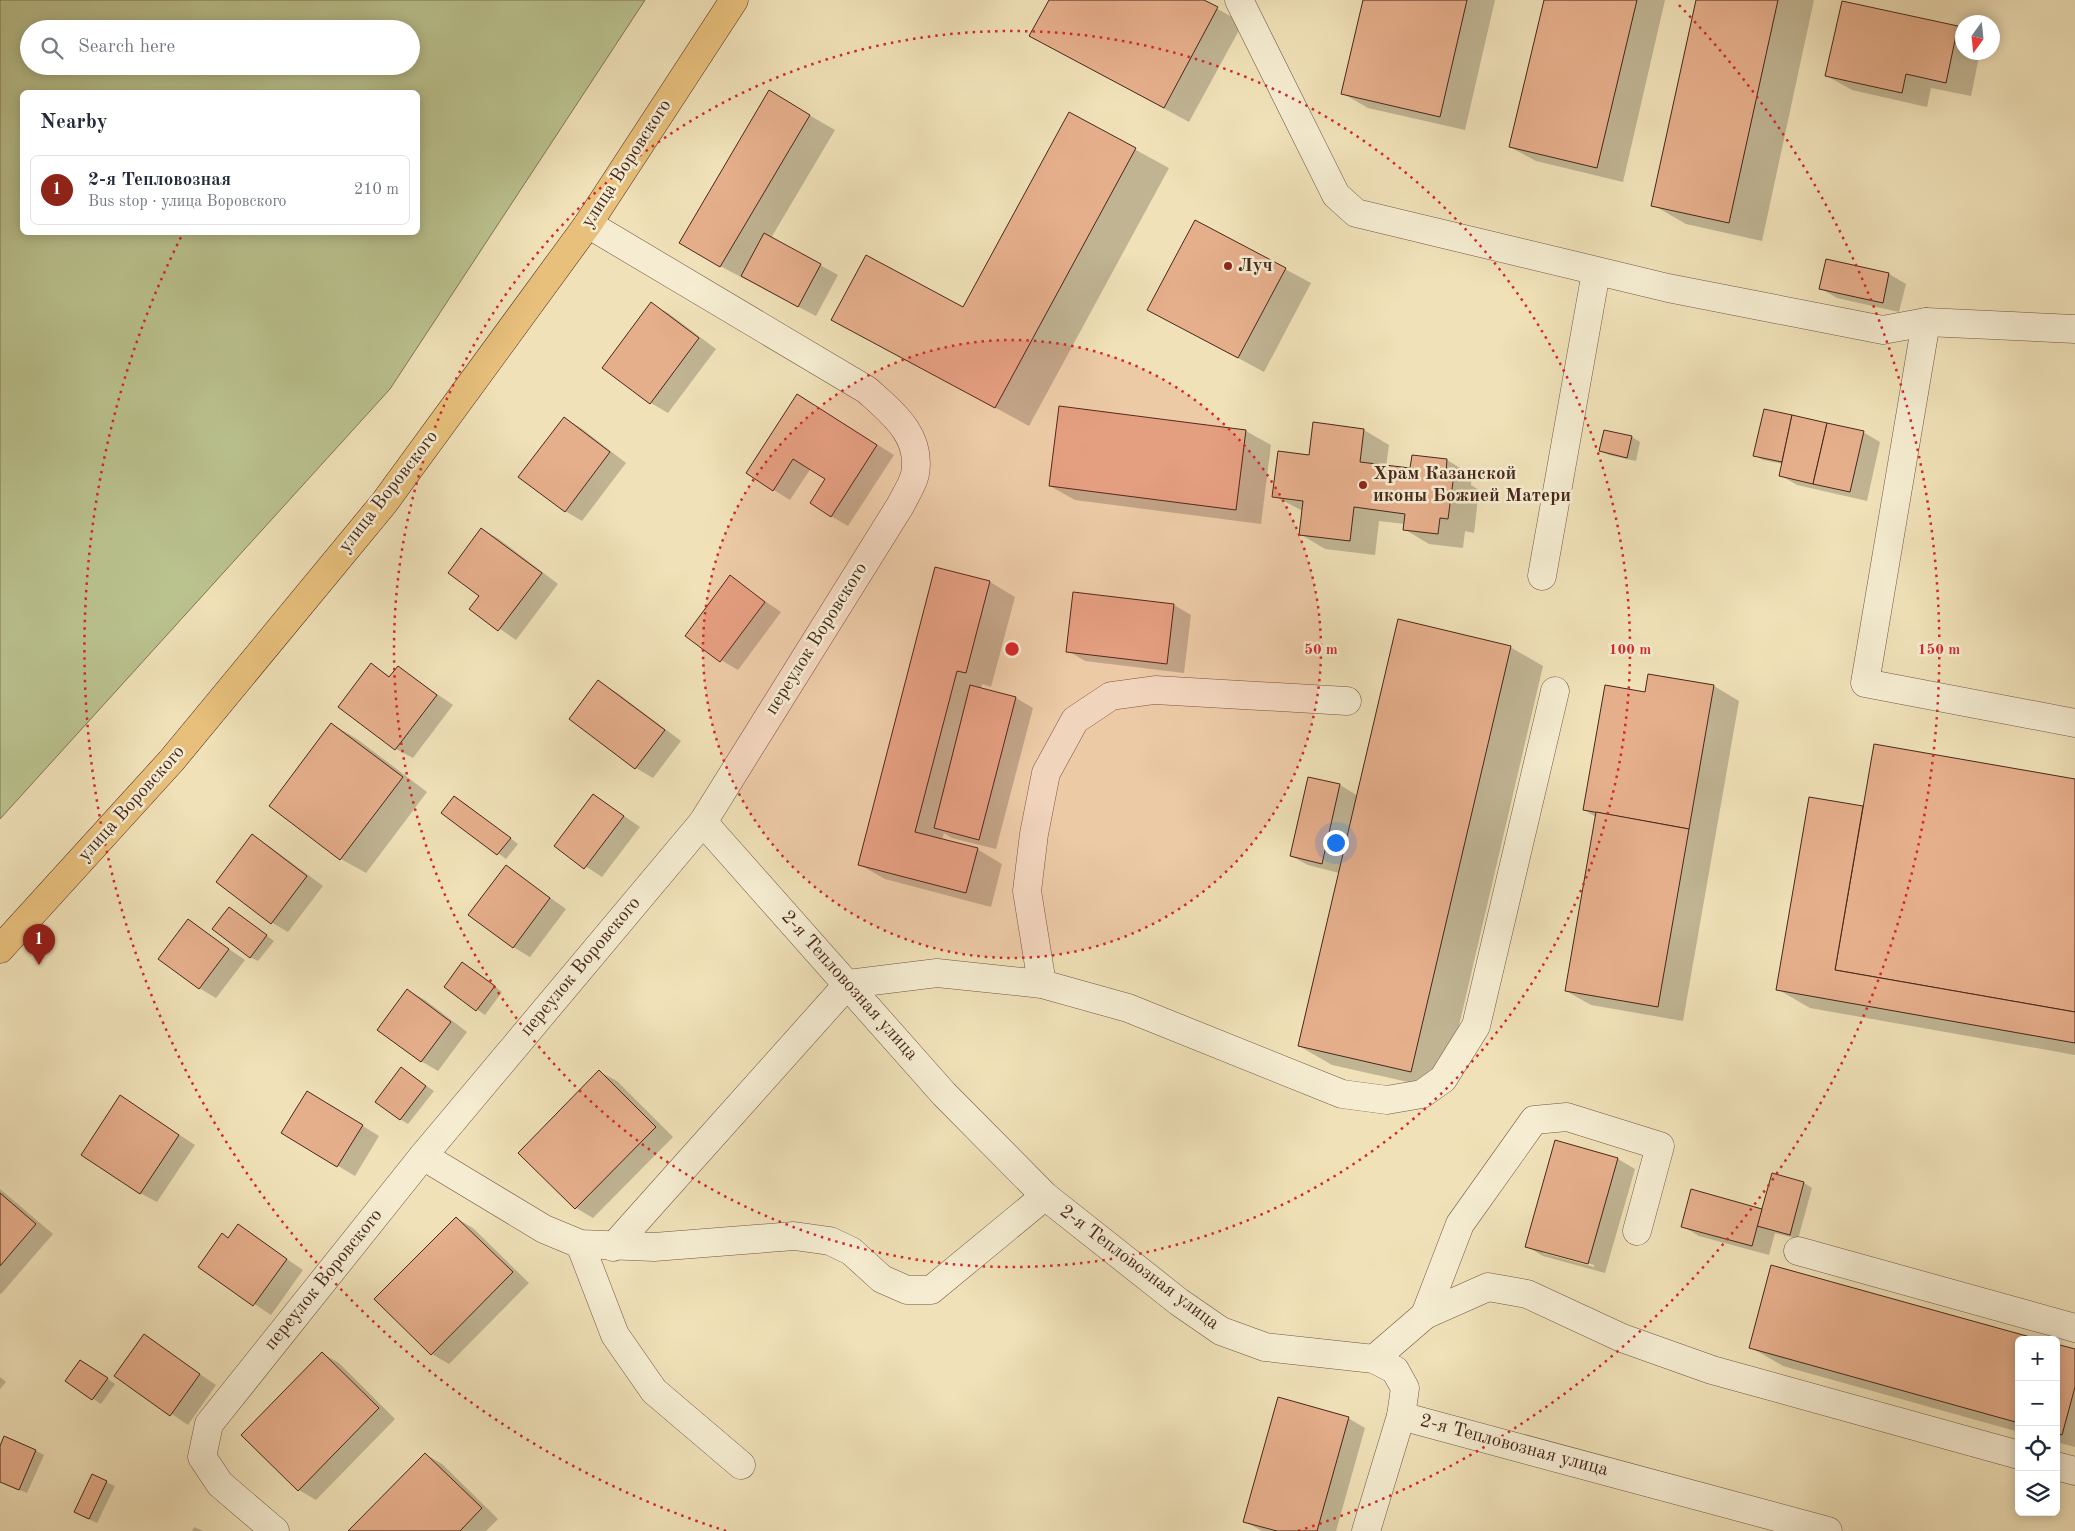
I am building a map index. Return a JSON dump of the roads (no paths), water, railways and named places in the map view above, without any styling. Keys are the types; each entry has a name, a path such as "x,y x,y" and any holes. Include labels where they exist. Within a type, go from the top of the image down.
{"main road":[{"name":"улица Воровского","path":"0,949 172,760 378,510 588,224 734,0"}],"street":[{"path":"1240,0 1336,195 1356,213 1668,288 1883,330 1926,322 2058,330 2075,329"},
{"name":"переулок Воровского","path":"276,1531 220,1484 202,1457 209,1424 423,1156 703,822 900,506 915,475 915,449 902,422 867,390 588,224"},
{"path":"1542,576 1596,272"},
{"path":"1926,322 1865,683 2075,723"},
{"path":"1042,984 1027,891 1034,834 1046,773 1075,720 1112,696 1155,690 1346,700"},
{"path":"613,1247 848,984 938,973 1042,984 1128,1008 1342,1094 1387,1100 1422,1094 1443,1080 1476,1026 1555,691"},
{"name":"2-я Тепловозная улица","path":"703,822 944,1094 1045,1196 1179,1302 1221,1331 1265,1347 1374,1359 1395,1370 1405,1388 1401,1416 1828,1531"},
{"path":"1425,1315 1460,1224 1534,1120 1567,1117 1660,1146 1637,1231"},
{"path":"423,1156 544,1230 580,1244 613,1247 654,1247 794,1236 830,1241 852,1251 882,1280 907,1290 931,1290 1045,1196"},
{"path":"580,1244 615,1335 654,1392 741,1465"},
{"path":"1798,1251 2075,1328"},
{"path":"1374,1359 1425,1315 1488,1287 1527,1294 1622,1338 1712,1370 2015,1454"},
{"path":"1366,1531 1401,1416"},
{"path":"2060,1467 2075,1471"}],"place":[{"name":"Луч","path":"1228,266"},
{"name":"Храм Казанской иконы Божией Матери","path":"1363,485"},
{"name":"2-я Тепловозная","path":"39,965"}]}
